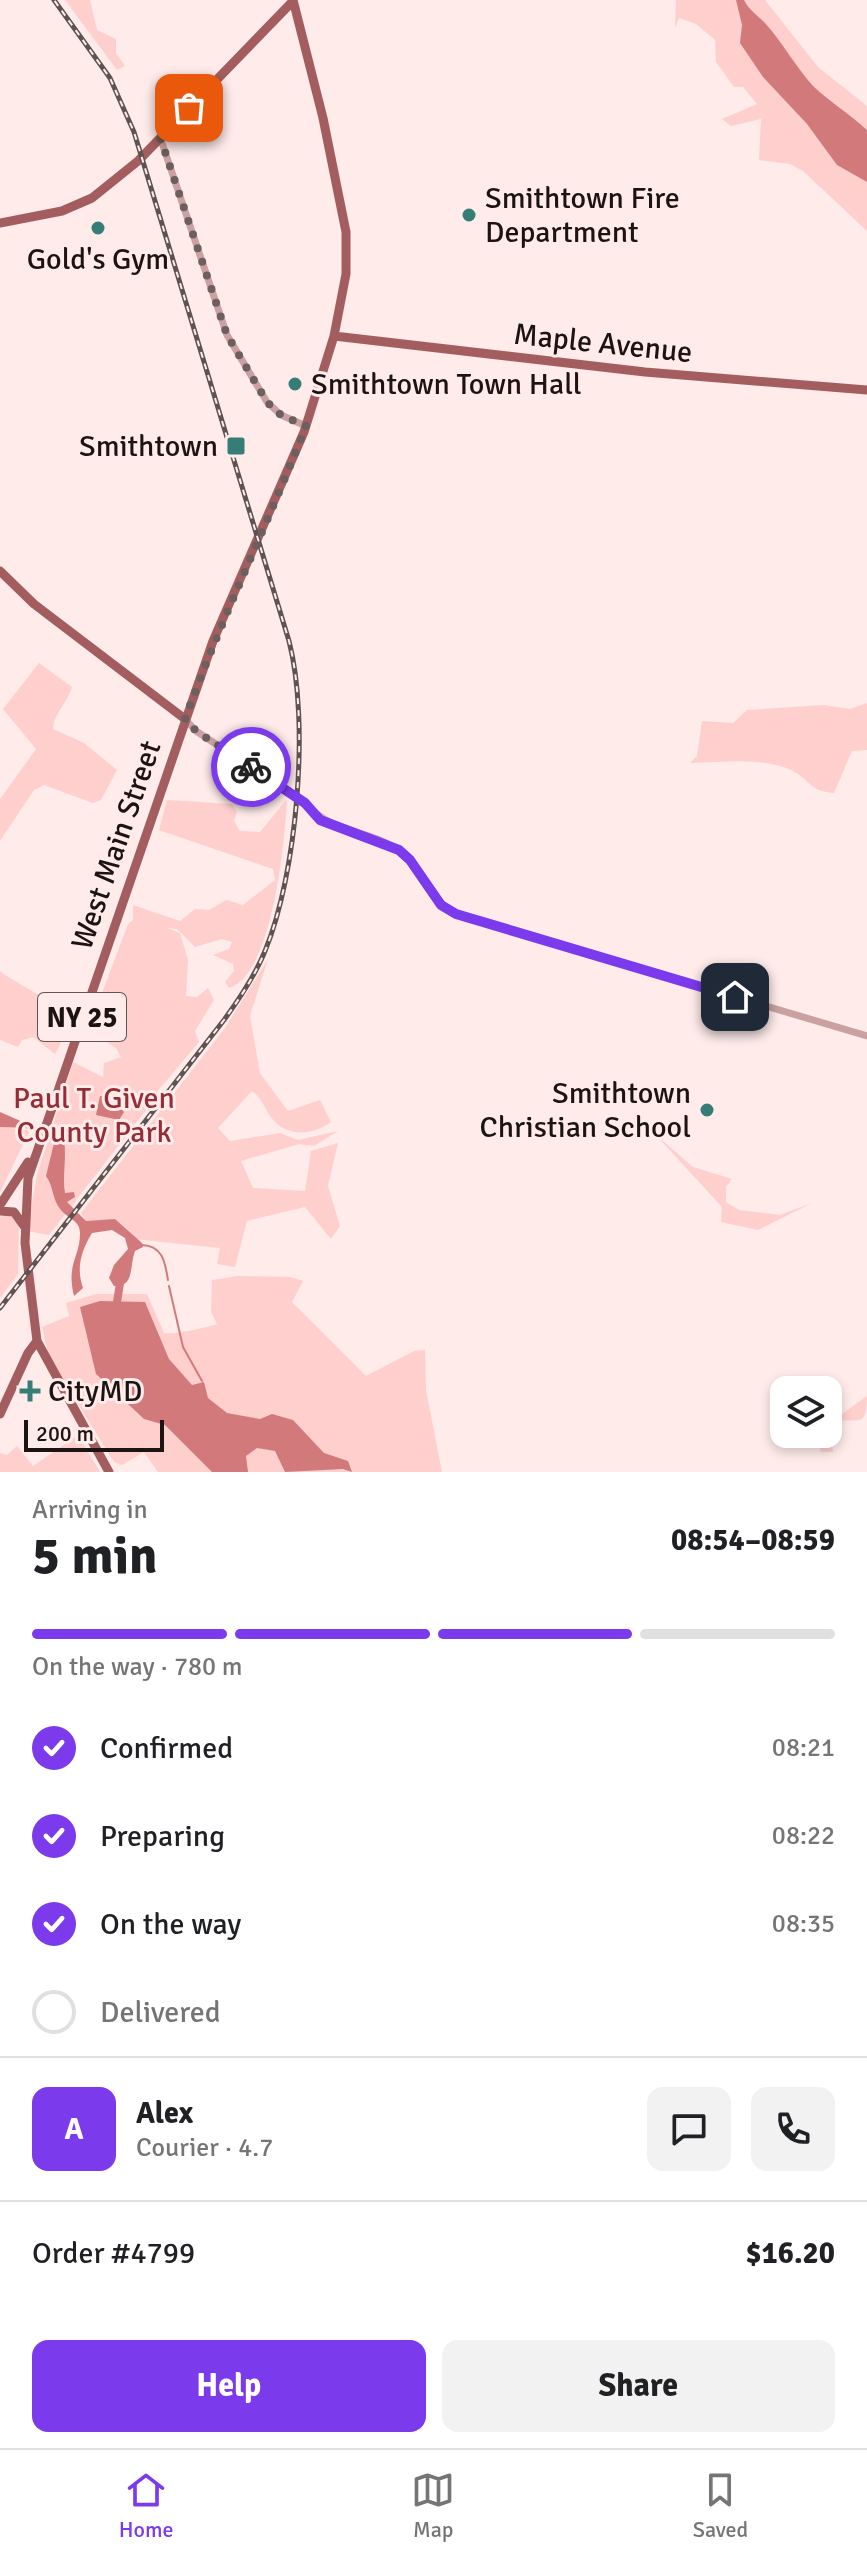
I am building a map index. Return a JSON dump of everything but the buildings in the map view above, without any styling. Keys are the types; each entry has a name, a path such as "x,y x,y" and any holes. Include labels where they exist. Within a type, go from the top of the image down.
{"main road":[{"name":"West Main Street","path":"28,1178 38,1141 185,719 216,635 259,542 306,426 334,336 347,249 323,118 293,0"},
{"path":"0,223 62,211 92,198 138,161 293,0"},
{"name":"Maple Avenue","path":"334,336 645,372 867,390"},
{"path":"0,571 34,604 185,719"},
{"path":"24,1226 14,1212 0,1209 14,1190 38,1141"},
{"path":"14,1190 28,1178"},
{"name":"NY 25","path":"28,1178 24,1226 37,1341 109,1472"},
{"path":"14,1190 27,1198"},
{"path":"0,1414 28,1353 37,1341"}],"street":[{"path":"160,137 227,335 267,402 281,415 306,426"},
{"path":"185,719 196,731 305,803 331,826 399,850 410,860 441,905 456,914 867,1036"}],"green space":[{"path":"65,0 90,0 97,30 116,39 116,53 125,66 117,70"},
{"path":"676,0 765,0 818,67 867,106 867,231 803,171 790,164 759,160 761,119 731,126 722,119 757,104 743,87 734,87 716,62 715,40 696,24 679,18 675,28"},
{"path":"39,663 72,687 53,729 84,743 117,770 101,800 93,803 44,785 34,790 0,841 0,799 36,749 3,709"},
{"path":"867,703 867,750 852,751 834,793 814,787 791,770 767,763 690,763 697,756 702,721 733,723 747,710 823,705 850,709"},
{"name":"Paul T. Given County Park","path":"287,799 274,903 256,958 244,978 229,988 225,982 234,971 233,964 213,955 229,949 232,942 222,939 195,947 177,929 167,928 180,933 188,960 186,996 197,997 208,988 214,1000 195,1031 199,1042 151,1099 153,1101 49,1235 27,1231 37,1175 73,1062 103,1077 104,1063 121,1057 116,1048 88,1030 128,924 133,920 133,905 180,921 195,909 209,910 226,900 243,905 275,880 273,869 159,830 167,800 232,804 237,812 234,821 240,831 260,832"},
{"path":"268,959 250,1016 260,1073 288,1111 320,1100 331,1122 311,1131 289,1130 273,1119 252,1091 218,1128 230,1141 280,1133 298,1140 338,1131 314,1146 299,1144 241,1161 253,1188 305,1191 311,1151 338,1143 328,1186 340,1226 331,1239 305,1207 247,1221 235,1267 217,1264 220,1248 134,1239 120,1223 86,1221 81,1213 225,1028"},
{"path":"0,971 50,1003 58,1013 63,1024 62,1038 55,1054 33,1037 22,1040 18,1047 0,1040"},
{"path":"0,1127 30,1130 0,1192"},
{"path":"655,1134 693,1167 732,1179 726,1187 726,1202 739,1210 780,1215 812,1203 758,1230 721,1222 722,1207"},
{"path":"8,1212 19,1220 18,1274 0,1298 0,1217"},
{"path":"238,1276 290,1277 303,1281 292,1302 366,1376 414,1351 425,1350 426,1390 442,1472 158,1472 144,1452 122,1465 114,1462 49,1357 42,1327 69,1316 66,1303 96,1294 147,1294 164,1333 217,1324 211,1312 212,1280"},
{"path":"867,1396 866,1412 862,1419 842,1420 842,1414"},
{"path":"78,1435 100,1472 0,1472 0,1453 7,1455 17,1446 33,1466"},
{"path":"820,1448 832,1448 833,1452 821,1452"}],"shaded area":[{"path":"736,0 744,0 765,23 814,87 867,130 867,182 837,165 807,124 763,77 740,43 742,25"},
{"path":"100,1096 110,1097 124,1112 119,1120 96,1115"},
{"path":"0,1112 64,1140 65,1193 74,1192 75,1197 67,1202 86,1221 115,1219 142,1243 143,1247 135,1251 125,1283 114,1286 109,1278 114,1265 128,1249 125,1238 112,1230 92,1233 81,1260 83,1288 74,1296 72,1268 79,1229 76,1222 58,1206 46,1176 54,1143 26,1128 0,1127"},
{"path":"100,1301 145,1302 169,1359 192,1385 204,1382 208,1398 227,1413 260,1419 272,1414 293,1420 324,1453 348,1461 352,1472 343,1469 285,1472 275,1451 257,1448 246,1456 248,1472 212,1472 165,1425 144,1419 96,1374 80,1307"}],"waterway":[{"path":"142,1245 159,1252 168,1280"},
{"path":"120,1314 117,1302 121,1277"},
{"path":"169,1286 183,1347 202,1381"}],"railway":[{"path":"0,1308 224,1020 257,969 276,919 285,881 297,798 299,754 299,713 289,641 134,132 110,78 54,0"}],"way so far":[{"path":"189,108 160,137 215,306 227,335 267,402 281,415 306,426 255,552 216,635 185,719 196,731 251,767"}],"place":[{"name":"Smithtown Fire Department","path":"469,215"},
{"name":"Gold's Gym","path":"98,228"},
{"name":"Smithtown Town Hall","path":"295,384"},
{"name":"Smithtown","path":"236,446"},
{"name":"Smithtown Christian School","path":"707,1110"},
{"name":"CityMD","path":"30,1391"}],"route":[{"path":"251,767 305,803 320,820 399,850 410,860 441,905 456,914 735,997"}]}
